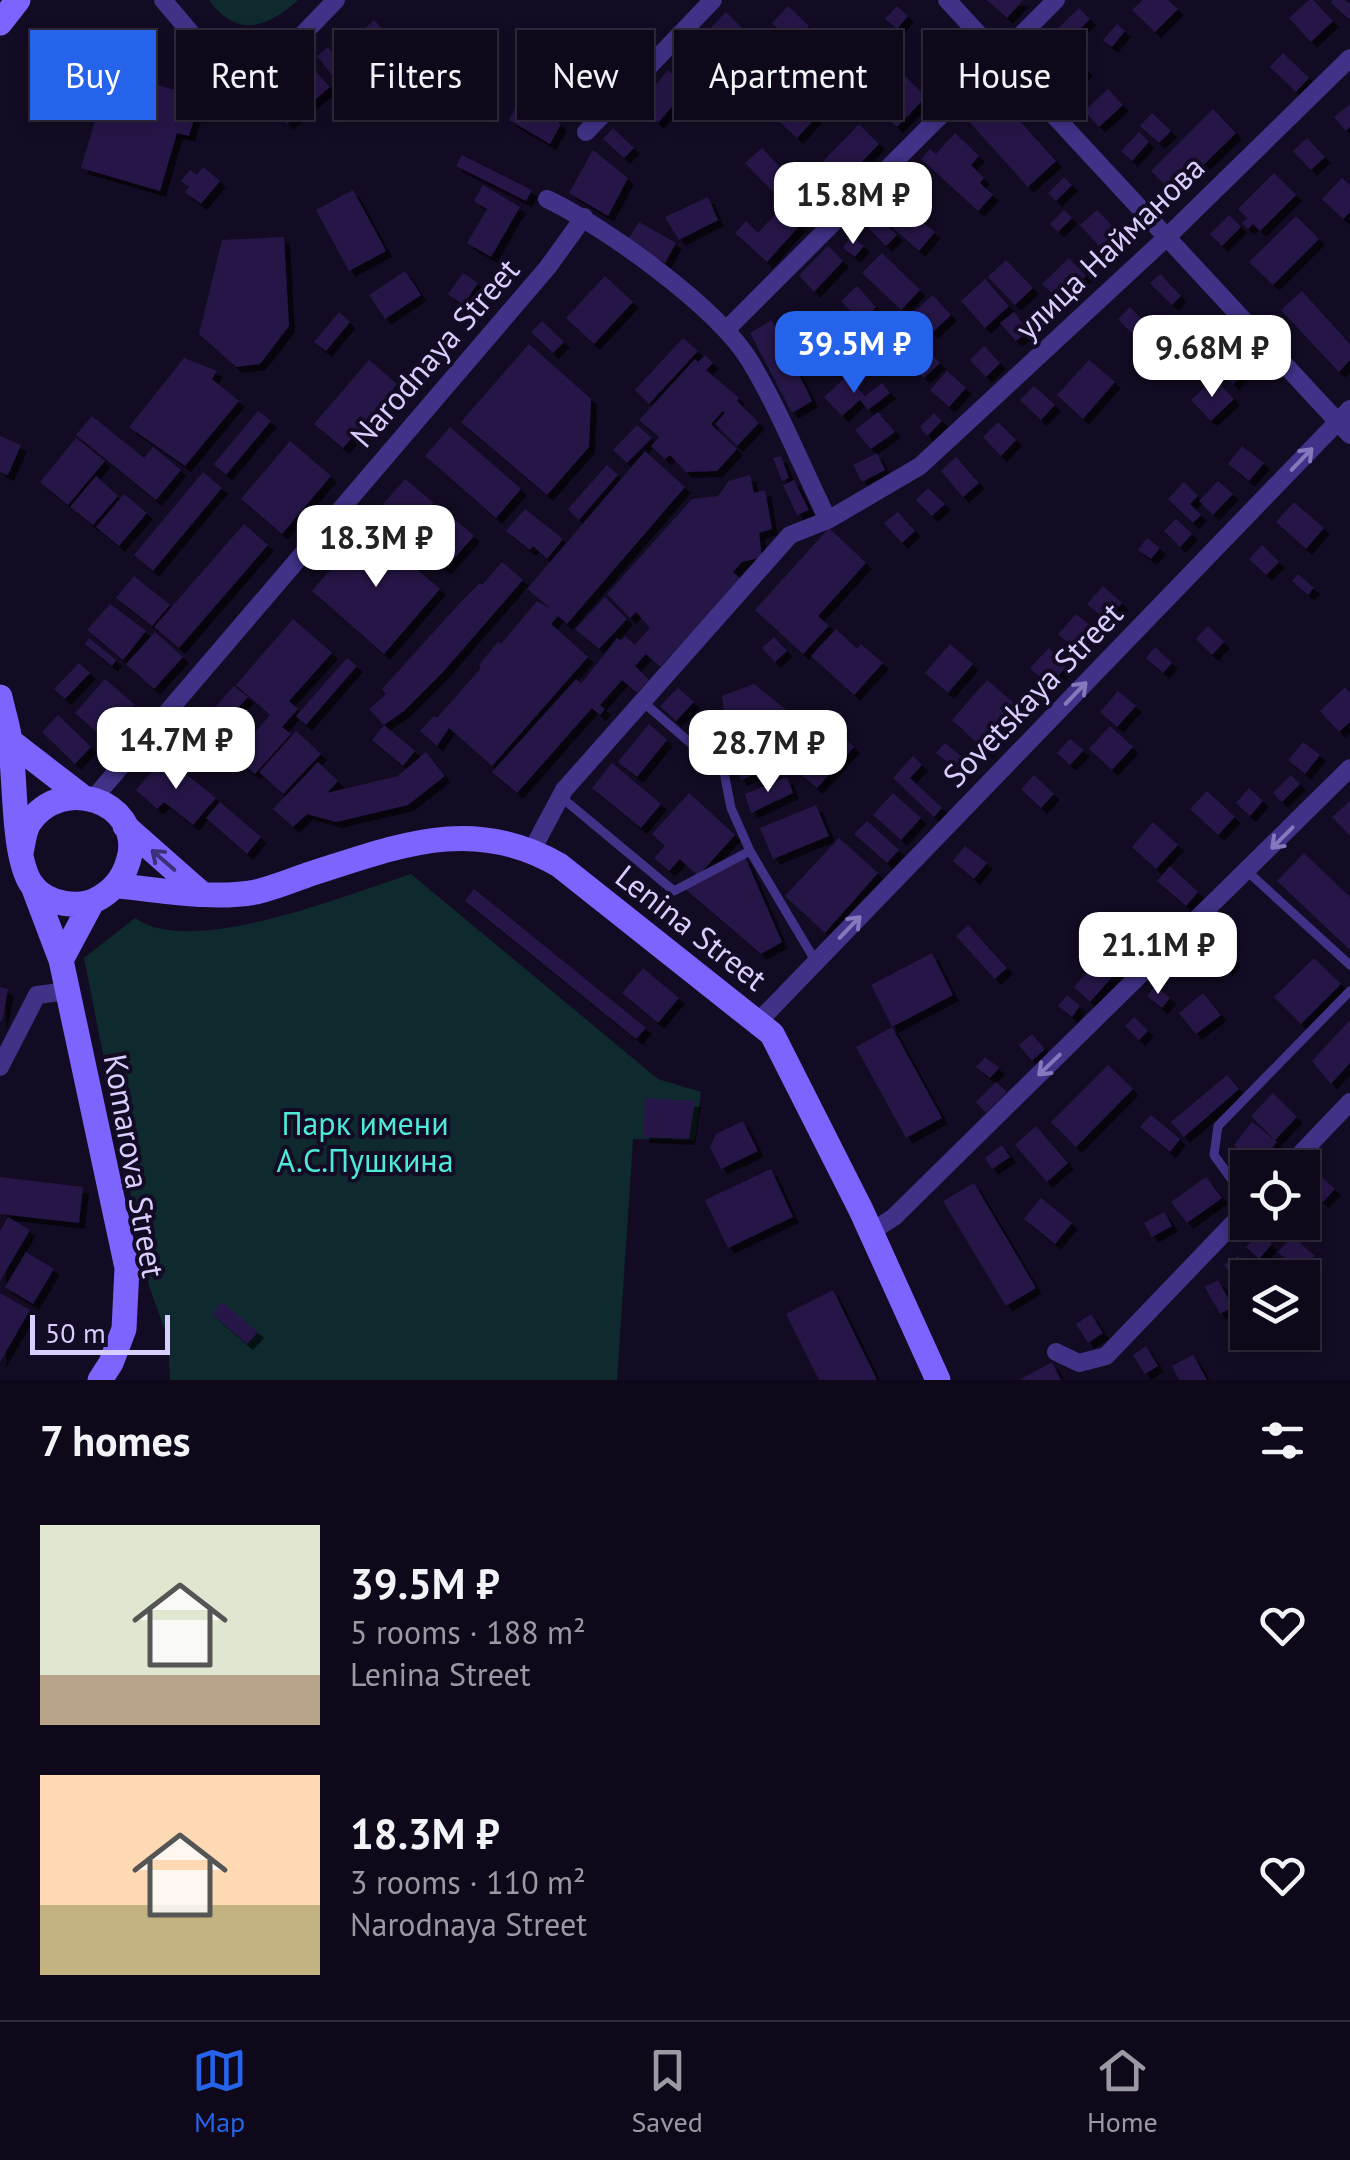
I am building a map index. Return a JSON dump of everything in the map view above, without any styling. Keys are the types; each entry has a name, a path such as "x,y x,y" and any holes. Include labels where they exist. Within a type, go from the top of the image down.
{"street":[{"path":"0,23 18,0"},
{"path":"163,0 213,59 240,99 336,0"},
{"path":"586,132 713,0"},
{"path":"946,0 973,30"},
{"path":"1025,30 1056,0"},
{"name":"улица Найманова","path":"532,850 560,796 790,535 828,520 920,466 1166,238 1350,58"},
{"path":"726,330 935,120"},
{"path":"1056,120 1346,422"},
{"path":"547,199 584,217 726,330 749,360 828,520"},
{"name":"Narodnaya Street","path":"86,797 548,266 584,217"},
{"name":"Sovetskaya Street","path":"758,1022 1346,422"},
{"path":"0,696 21,853 33,886 62,904 91,904"},
{"path":"7,757 104,804 202,894"},
{"path":"871,1232 894,1216 1350,768"},
{"path":"21,853 28,824 55,800 86,797"},
{"path":"61,960 91,904 118,886 130,852 125,826"},
{"name":"Lenina Street","path":"118,886 202,894 255,892 411,842 478,838 532,850 608,902 772,1034 871,1232 938,1380"},
{"name":"Komarova Street","path":"33,886 61,960 127,1268 124,1329 100,1380"},
{"path":"0,1067 38,995 68,991"},
{"path":"1303,1150 1350,1102"},
{"path":"1056,1352 1079,1363 1106,1356 1230,1227"}],"lane":[{"path":"643,702 724,772 730,808 750,851 816,962"},
{"path":"560,796 674,891 750,851"},
{"path":"1248,872 1350,965"},
{"path":"1230,1177 1214,1155 1218,1126 1350,992"}],"green space":[{"path":"209,0 298,0 264,23 241,25"},
{"name":"Парк имени А.С.Пушкина","path":"411,874 658,1079 701,1092 695,1140 633,1139 617,1380 170,1380 168,1339 149,1286 84,958 135,918 160,929 230,927 311,908"}],"building":[{"path":"987,0 1023,0 1007,18"},
{"path":"1143,0 1168,0 1178,9 1155,32 1132,10"},
{"path":"1309,0 1333,21 1311,42 1289,18"},
{"path":"1333,0 1350,4 1350,20 1331,3"},
{"path":"788,6 809,26 805,30 780,30 772,23"},
{"path":"897,6 908,16 897,29 885,19"},
{"path":"1079,8 1090,19 1079,30 1056,30"},
{"path":"726,12 744,30 709,30"},
{"path":"374,20 383,30 363,30"},
{"path":"1117,24 1125,31 1112,47 1103,40"},
{"path":"328,47 334,54 334,78 317,56"},
{"path":"1283,53 1309,78 1296,92 1270,67"},
{"path":"668,70 674,75 674,104 658,123 654,119 654,86"},
{"path":"314,74 330,87 314,101"},
{"path":"903,74 923,94 923,100 897,127 890,120 903,120"},
{"path":"156,85 176,90 176,120 194,120 189,136 177,133 160,191 81,168 95,120 156,120"},
{"path":"1108,89 1123,105 1099,127 1086,109"},
{"path":"1350,104 1350,127 1346,131 1334,117"},
{"path":"517,105 517,120 554,120 561,124 550,144 509,120"},
{"path":"1213,109 1236,133 1174,194 1151,171"},
{"path":"1152,113 1171,131 1159,143 1140,126"},
{"path":"777,120 814,120 797,138"},
{"path":"968,120 1019,120 1056,161 1028,187"},
{"path":"859,124 879,144 829,196 809,176"},
{"path":"613,128 634,148 624,158 603,139"},
{"path":"1139,132 1149,142 1132,161 1121,151"},
{"path":"955,133 979,156 971,165 984,178 980,183 993,195 978,211 921,159 930,149 936,154"},
{"path":"1307,138 1325,157 1311,170 1293,151"},
{"path":"762,148 790,178 774,193 745,163"},
{"path":"593,150 628,178 608,216 569,193"},
{"path":"462,155 532,190 526,201 456,166"},
{"path":"203,167 220,181 201,204 185,192 189,187 181,181 190,170 197,175"},
{"path":"1274,173 1296,195 1260,231 1253,224 1248,229 1242,223 1247,218 1238,209"},
{"path":"1064,177 1072,185 1056,201 1048,193"},
{"path":"1342,178 1350,185 1350,212 1343,219 1322,199"},
{"path":"483,185 520,207 491,257 467,243 487,209 474,201"},
{"path":"900,185 914,198 904,209 935,232 919,251 869,207 883,191 891,197"},
{"path":"353,190 386,251 349,271 316,210"},
{"path":"708,197 718,220 679,240 665,217"},
{"path":"781,208 800,225 767,262 735,233 746,221 758,233"},
{"path":"1064,210 1072,218 1058,232 1050,224"},
{"path":"1097,210 1125,239 1107,255 1080,225"},
{"path":"1229,215 1241,227 1222,246 1210,234"},
{"path":"1296,216 1319,239 1273,285 1249,262"},
{"path":"879,218 897,235 886,246 869,228"},
{"path":"639,222 676,243 665,263 627,241"},
{"path":"851,236 864,246 855,257 843,248"},
{"path":"284,237 289,326 260,364 236,367 199,334 222,240"},
{"path":"828,246 843,261 814,292 799,275"},
{"path":"882,253 920,290 901,310 862,273"},
{"path":"1069,258 1086,276 1061,302 1042,284"},
{"path":"1006,260 1033,288 1015,305 988,277"},
{"path":"405,271 421,295 385,319 369,295"},
{"path":"463,273 478,283 463,305 448,294"},
{"path":"1160,274 1181,296 1172,305 1150,283"},
{"path":"605,276 633,302 594,344 566,318"},
{"path":"985,279 1009,306 985,328 961,301"},
{"path":"857,286 876,307 861,322 841,301"},
{"path":"1302,291 1350,344 1350,360 1339,372 1281,310"},
{"path":"933,295 951,315 932,333 914,312"},
{"path":"1130,307 1150,328 1138,340 1118,319"},
{"path":"339,312 350,322 326,351 314,342"},
{"path":"1014,312 1029,331 1016,341 1000,323"},
{"path":"772,320 812,401 792,413 750,333"},
{"path":"906,320 925,341 897,368 878,347"},
{"path":"542,321 564,342 553,353 531,332"},
{"path":"857,336 867,346 843,369 833,360"},
{"path":"683,338 698,351 649,404 635,390"},
{"path":"529,344 591,399 589,447 547,495 461,422"},
{"path":"984,346 1000,363 986,377 970,360"},
{"path":"1239,351 1252,365 1233,384 1220,370"},
{"path":"930,353 940,363 924,378 914,368"},
{"path":"705,355 713,363 706,370 739,398 737,401 759,423 737,446 715,424 723,411 711,424 737,449 717,471 686,472 670,455 665,459 651,446 659,437 639,420 695,359 698,362"},
{"path":"184,358 217,371 212,379 239,401 185,466 129,427"},
{"path":"369,360 397,384 388,396 394,400 358,443 352,438 343,448 314,424"},
{"path":"1089,360 1115,382 1083,419 1057,395"},
{"path":"947,371 966,388 949,407 930,390"},
{"path":"847,376 865,396 882,383 890,393 868,410 860,400 842,416 824,397"},
{"path":"1214,378 1234,399 1211,421 1191,400"},
{"path":"1034,386 1055,405 1041,420 1020,400"},
{"path":"258,411 271,421 226,475 214,464"},
{"path":"878,412 895,432 871,449 855,430"},
{"path":"934,413 942,421 927,436 920,427"},
{"path":"92,416 144,458 153,447 181,470 156,500 76,435"},
{"path":"998,422 1016,440 1001,456 983,437"},
{"path":"637,425 652,438 627,463 613,450"},
{"path":"450,427 521,489 496,518 425,456"},
{"path":"0,436 21,445 8,475 0,472"},
{"path":"76,438 105,461 68,505 40,482"},
{"path":"290,441 331,476 282,534 241,499"},
{"path":"1242,446 1264,463 1249,481 1228,464"},
{"path":"645,451 685,487 567,624 558,616 551,624 588,657 492,766 449,728 437,746 420,731 434,716 437,718 481,668 479,665 498,642 501,644 537,601 551,609 527,589"},
{"path":"877,453 885,470 862,482 853,465"},
{"path":"781,456 789,478 782,481 773,458"},
{"path":"956,457 979,483 963,497 941,471"},
{"path":"607,465 618,475 579,520 568,509"},
{"path":"203,472 222,488 153,571 134,555"},
{"path":"750,475 754,493 765,490 772,529 759,533 762,557 742,562 733,572 741,579 660,667 646,654 635,666 649,680 637,693 622,680 600,705 605,709 600,715 592,708 517,793 492,772 576,679 581,684 617,638 621,641 625,636 635,645 650,628 636,612 630,618 607,594 692,499 718,496 729,481"},
{"path":"96,476 118,496 93,525 70,507"},
{"path":"405,479 434,503 408,534 378,510"},
{"path":"794,480 809,510 797,515 783,485"},
{"path":"1218,481 1233,494 1213,515 1199,501"},
{"path":"1184,482 1198,496 1190,504 1201,515 1193,523 1168,499"},
{"path":"928,488 945,504 932,516 916,500"},
{"path":"124,494 147,513 119,546 96,527"},
{"path":"1294,502 1324,528 1306,549 1276,522"},
{"path":"525,509 563,539 547,559 506,531"},
{"path":"445,511 474,536 445,569 416,544"},
{"path":"898,512 915,531 902,543 884,523"},
{"path":"1176,519 1192,534 1180,547 1164,531"},
{"path":"244,524 268,545 179,648 154,627"},
{"path":"367,527 440,589 384,654 312,591"},
{"path":"829,528 866,563 818,616 829,626 803,654 755,610"},
{"path":"1147,538 1160,548 1151,559 1138,550"},
{"path":"1262,545 1279,562 1266,575 1249,559"},
{"path":"502,562 523,580 443,672 384,725 369,709 386,694 382,689"},
{"path":"1298,574 1314,588 1308,595 1292,581"},
{"path":"134,576 170,605 152,626 116,598"},
{"path":"1103,586 1122,603 1107,621 1087,604"},
{"path":"605,597 627,619 599,649 575,629"},
{"path":"110,604 146,631 123,660 87,630"},
{"path":"1076,614 1095,630 1077,651 1058,634"},
{"path":"293,619 332,653 289,701 298,709 282,727 291,734 255,774 233,757 270,715 236,685"},
{"path":"1208,626 1224,642 1212,655 1196,639"},
{"path":"836,629 857,649 861,644 883,663 854,695 811,656"},
{"path":"155,632 183,657 154,689 126,664"},
{"path":"774,637 787,651 775,662 762,648"},
{"path":"89,638 116,660 112,666 85,644"},
{"path":"950,644 973,664 948,693 925,673"},
{"path":"1155,647 1172,663 1163,673 1146,658"},
{"path":"1049,648 1068,665 1049,686 1030,668"},
{"path":"347,658 357,666 306,725 296,716"},
{"path":"79,663 90,673 65,699 54,689"},
{"path":"105,679 135,705 104,739 75,713"},
{"path":"987,680 1022,710 987,752 952,720"},
{"path":"754,684 789,712 728,741 722,696"},
{"path":"234,686 248,697 225,722 212,711"},
{"path":"1345,687 1350,693 1350,722 1339,732 1320,711"},
{"path":"678,688 694,702 676,721 660,706"},
{"path":"1118,691 1136,706 1117,727 1100,712"},
{"path":"58,715 91,747 75,764 42,732"},
{"path":"649,724 667,740 637,777 618,762"},
{"path":"384,725 415,751 403,766 372,740"},
{"path":"1110,726 1133,747 1112,770 1089,749"},
{"path":"296,731 321,754 283,794 259,772"},
{"path":"842,736 854,747 817,788 790,766"},
{"path":"1070,739 1084,750 1070,765 1057,753"},
{"path":"1303,742 1320,755 1305,774 1288,760"},
{"path":"945,743 971,765 963,775 936,753"},
{"path":"757,749 765,770 741,780 732,759"},
{"path":"426,752 445,776 408,805 336,822 307,814 293,827 273,809 318,762 338,781 327,793 398,776"},
{"path":"913,756 922,765 910,778 942,808 934,817 893,778"},
{"path":"164,757 216,798 193,825 164,802 157,809 136,790"},
{"path":"612,763 661,804 641,828 592,788"},
{"path":"1034,775 1054,794 1041,808 1021,789"},
{"path":"1291,775 1300,784 1282,802 1273,793"},
{"path":"787,777 793,793 751,813 745,794"},
{"path":"1249,788 1263,801 1250,816 1236,803"},
{"path":"1207,791 1235,817 1218,835 1190,809"},
{"path":"689,793 735,835 698,876 680,859 669,871 654,858 665,846 652,834"},
{"path":"893,793 921,818 901,840 873,815"},
{"path":"1350,801 1350,836 1332,817"},
{"path":"220,802 261,837 247,854 206,818"},
{"path":"816,805 829,836 773,859 760,828"},
{"path":"867,821 899,850 887,863 854,834"},
{"path":"1153,822 1178,845 1156,869 1132,847"},
{"path":"839,838 878,873 825,933 785,896"},
{"path":"965,846 987,863 974,879 953,861"},
{"path":"1304,853 1350,897 1350,950 1277,881"},
{"path":"745,857 782,942 761,954 685,889"},
{"path":"1170,866 1198,892 1186,906 1157,881"},
{"path":"474,889 646,1028 636,1039 465,901"},
{"path":"1143,912 1157,924 1149,933 1135,920"},
{"path":"968,925 1007,968 995,979 956,936"},
{"path":"1219,946 1235,961 1226,971 1210,956"},
{"path":"1108,949 1124,964 1090,1002 1074,987"},
{"path":"932,953 953,995 892,1027 871,985"},
{"path":"1314,958 1341,984 1301,1024 1274,997"},
{"path":"643,968 679,998 658,1023 622,993"},
{"path":"1155,986 1170,998 1162,1008 1147,996"},
{"path":"0,987 8,989 2,1022 0,1021"},
{"path":"1203,993 1221,1015 1196,1034 1179,1013"},
{"path":"1067,995 1080,1006 1072,1017 1058,1006"},
{"path":"1134,1017 1148,1031 1139,1040 1125,1026"},
{"path":"1350,1020 1350,1063 1331,1084 1312,1061"},
{"path":"892,1027 942,1118 906,1138 856,1047"},
{"path":"1032,1034 1045,1049 1032,1061 1019,1045"},
{"path":"985,1057 999,1068 990,1078 976,1067"},
{"path":"1108,1065 1133,1089 1076,1147 1051,1122"},
{"path":"1227,1075 1239,1089 1184,1137 1171,1122"},
{"path":"996,1082 1007,1092 986,1113 976,1102"},
{"path":"1273,1093 1297,1117 1275,1140 1251,1116"},
{"path":"645,1098 695,1101 689,1139 643,1137"},
{"path":"1151,1115 1180,1139 1170,1152 1140,1127"},
{"path":"743,1121 758,1151 721,1169 710,1147 716,1134"},
{"path":"1252,1122 1277,1142 1270,1150 1240,1150 1234,1145"},
{"path":"1036,1126 1068,1163 1047,1182 1015,1145"},
{"path":"1002,1145 1010,1157 992,1169 985,1158"},
{"path":"771,1169 793,1217 728,1248 705,1200"},
{"path":"1320,1176 1335,1189 1323,1202 1320,1200"},
{"path":"0,1177 83,1187 79,1223 0,1214"},
{"path":"1206,1177 1222,1198 1187,1223 1171,1202"},
{"path":"974,1183 1036,1288 1006,1306 943,1201"},
{"path":"1041,1198 1072,1223 1055,1244 1024,1219"},
{"path":"1164,1212 1172,1226 1152,1237 1144,1223"},
{"path":"8,1217 30,1230 0,1281 0,1231"},
{"path":"1252,1240 1272,1244 1259,1259 1246,1247"},
{"path":"1288,1240 1297,1240 1315,1256 1311,1260 1287,1260 1278,1252"},
{"path":"26,1252 54,1269 33,1304 5,1287"},
{"path":"1218,1280 1230,1309 1220,1314 1205,1287"},
{"path":"833,1290 877,1380 819,1380 786,1314"},
{"path":"0,1293 30,1310 0,1362"},
{"path":"222,1302 258,1332 247,1344 212,1314"},
{"path":"1091,1314 1103,1333 1088,1343 1076,1324"},
{"path":"1146,1346 1158,1366 1145,1374 1133,1355"},
{"path":"1193,1355 1207,1380 1179,1380 1172,1366"},
{"path":"1052,1362 1061,1380 1019,1380"}]}
